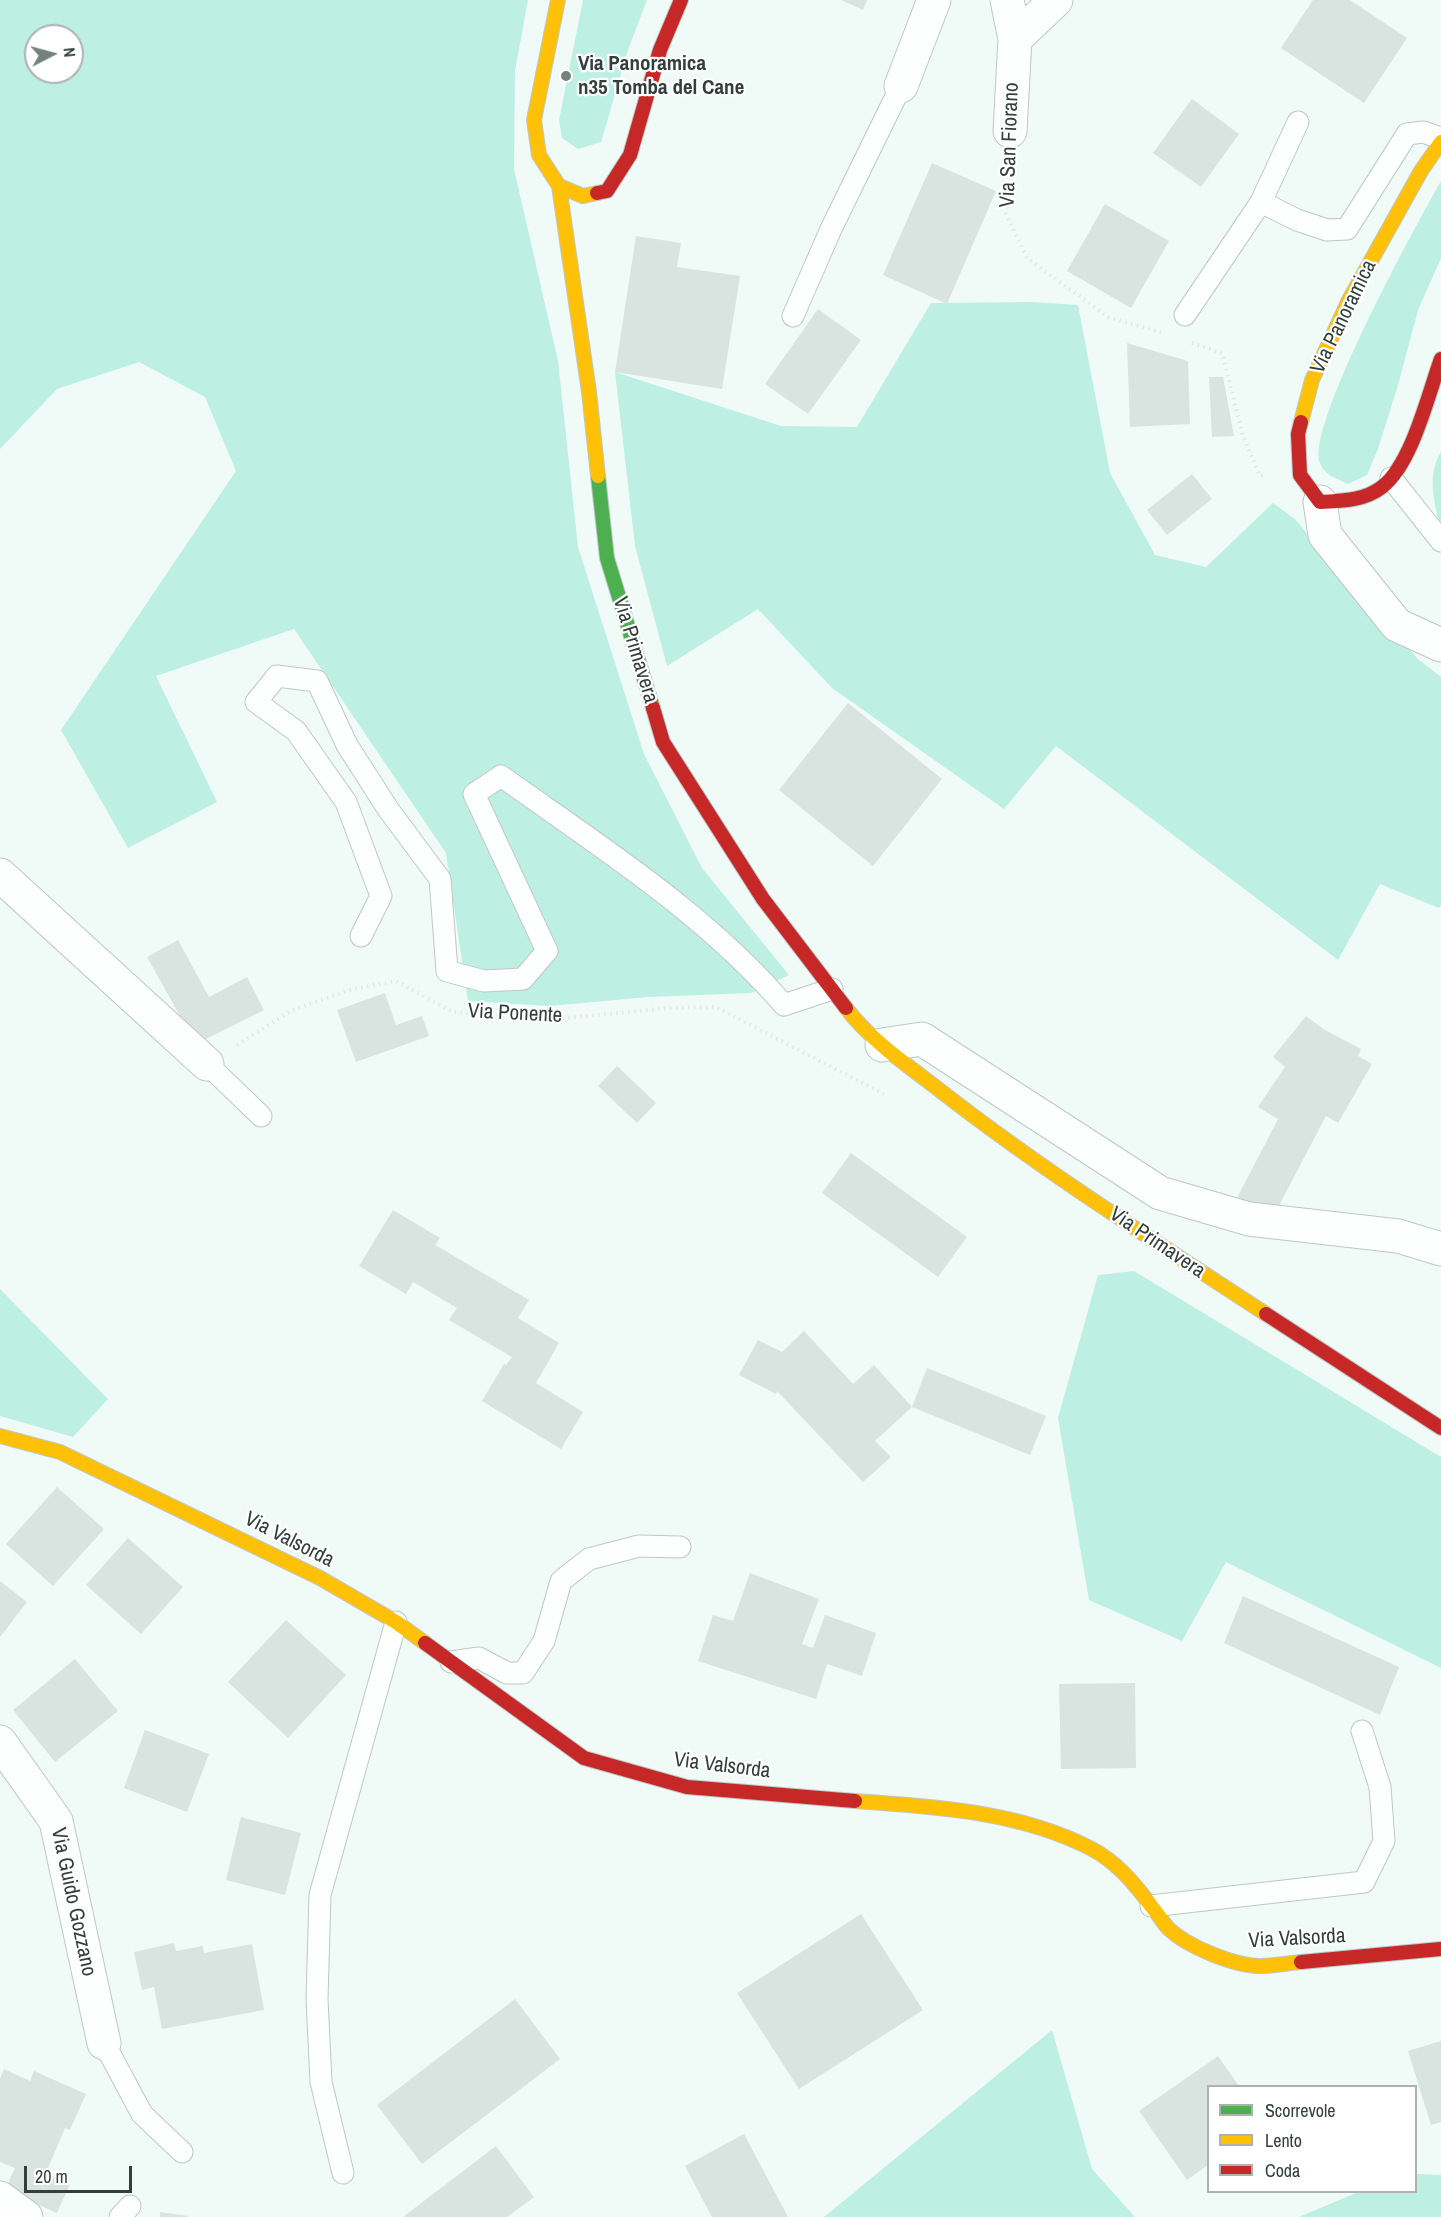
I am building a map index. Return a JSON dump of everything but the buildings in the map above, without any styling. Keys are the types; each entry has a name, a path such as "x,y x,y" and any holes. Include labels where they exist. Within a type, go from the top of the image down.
{"street":[{"path":"558,0 534,120 539,155 559,186 583,196 607,190 630,155 660,50 681,0"},
{"path":"901,86 934,0"},
{"name":"Via San Fiorano","path":"1007,0 1015,39 1010,131"},
{"path":"1015,39 1056,0"},
{"name":"Via Panoramica","path":"1441,140 1421,171 1348,302 1312,380 1298,434 1300,475 1320,502 1325,535 1397,625 1441,645"},
{"name":"Via Primavera","path":"559,186 589,392 607,558 663,742 763,899 855,1020 882,1045 983,1124 1137,1230 1441,1428"},
{"path":"1320,502 1353,500 1380,488 1399,469 1411,444 1441,359"},
{"path":"0,875 207,1064"},
{"name":"Via Primavera","path":"882,1045 922,1039 1160,1193 1249,1219 1398,1236 1441,1250"},
{"name":"Via Valsorda","path":"0,1436 60,1452 320,1578 396,1623 584,1758 687,1787 966,1810 1057,1832 1093,1849 1118,1867 1137,1887 1169,1929 1196,1946 1234,1963 1260,1966 1441,1949"},
{"name":"Via Guido Gozzano","path":"0,1742 56,1821 104,2043"},
{"path":"0,2198 26,2217"}],"lane":[{"path":"793,316 831,229 901,86"},
{"path":"1185,315 1261,202 1298,122"},
{"path":"1261,202 1296,220 1327,230 1347,229 1407,134 1423,132 1441,140"},
{"path":"1391,478 1441,542"},
{"path":"361,936 381,896 346,802 297,731 256,702 277,676 317,681 347,746 388,809 440,879 447,971 484,981 523,979 547,951 474,794 501,776 674,900 768,986 784,1005 832,989"},
{"path":"207,1064 261,1116"},
{"path":"451,1662 479,1658 507,1673 523,1673 544,1641 561,1581 589,1559 639,1546 680,1547"},
{"path":"343,2173 321,2082 318,1999 320,1895 396,1623"},
{"path":"1151,1906 1364,1882 1384,1841 1380,1787 1362,1731"},
{"path":"104,2043 142,2114 182,2152"}],"path":[{"name":"Via San Fiorano","path":"1010,131 1006,214 1027,258 1108,317 1167,335"},
{"path":"1189,342 1222,353 1243,436 1260,476"},
{"name":"Via Ponente","path":"207,1064 292,1010 353,989 396,981 453,1012 557,1018 670,1008 716,1007 860,1082"}],"green space":[{"path":"0,0 528,0 515,70 514,169 558,361 578,547 644,754 702,868 789,975 751,993 648,997 550,1006 468,1001 446,853 294,629 156,676 217,802 128,848 61,730 236,471 205,397 139,362 57,389 0,449"},
{"path":"583,0 647,0 628,50 601,142 578,149 562,138 559,120"},
{"path":"1441,181 1441,258 1418,310 1378,449 1367,475 1348,484 1328,474 1320,463 1320,442 1329,410 1345,369 1388,279"},
{"path":"1032,302 1078,305 1110,473 1155,555 1206,567 1273,503 1296,520 1343,579 1418,659 1441,677 1441,905 1439,908 1380,884 1338,960 1056,746 1004,809 832,688 758,609 667,666 635,546 615,372 781,426 857,427 931,303"},
{"path":"1441,452 1441,522 1438,519 1433,476"},
{"path":"1134,1271 1441,1457 1441,1668 1226,1562 1182,1641 1089,1600 1058,1418 1098,1275"},
{"path":"0,1289 108,1399 73,1437 0,1416"},
{"path":"1052,2030 1092,2169 1135,2217 824,2217"},
{"path":"1417,2174 1441,2175 1441,2217 1299,2217 1356,2193 1417,2193"}],"traffic: fast":[{"path":"598,476 607,558 653,708"}],"traffic: slow":[{"path":"558,0 534,120 539,155 559,186 583,196 597,193"},
{"path":"1301,422 1312,380 1348,302 1421,171 1441,142"},
{"path":"559,186 589,392 598,476"},
{"path":"846,1008 867,1032 891,1053 981,1122 1101,1206 1266,1314"},
{"path":"0,1436 60,1452 320,1578 396,1622 425,1643"},
{"path":"855,1801 976,1813 1005,1818 1063,1836 1090,1848 1117,1866 1169,1929 1200,1949 1225,1959 1250,1965 1265,1966 1301,1962"}],"traffic: jam":[{"path":"597,193 607,191 630,155 660,50 681,0"},
{"path":"1301,422 1298,434 1300,475 1320,502 1352,499 1375,492 1393,476 1410,446 1441,359"},
{"path":"653,708 663,742 763,899 846,1008"},
{"path":"1266,1314 1441,1428"},
{"path":"425,1643 584,1758 687,1787 855,1801"},
{"path":"1301,1962 1441,1949"}],"place":[{"name":"Via Panoramica n35 Tomba del Cane","path":"566,76"}]}
